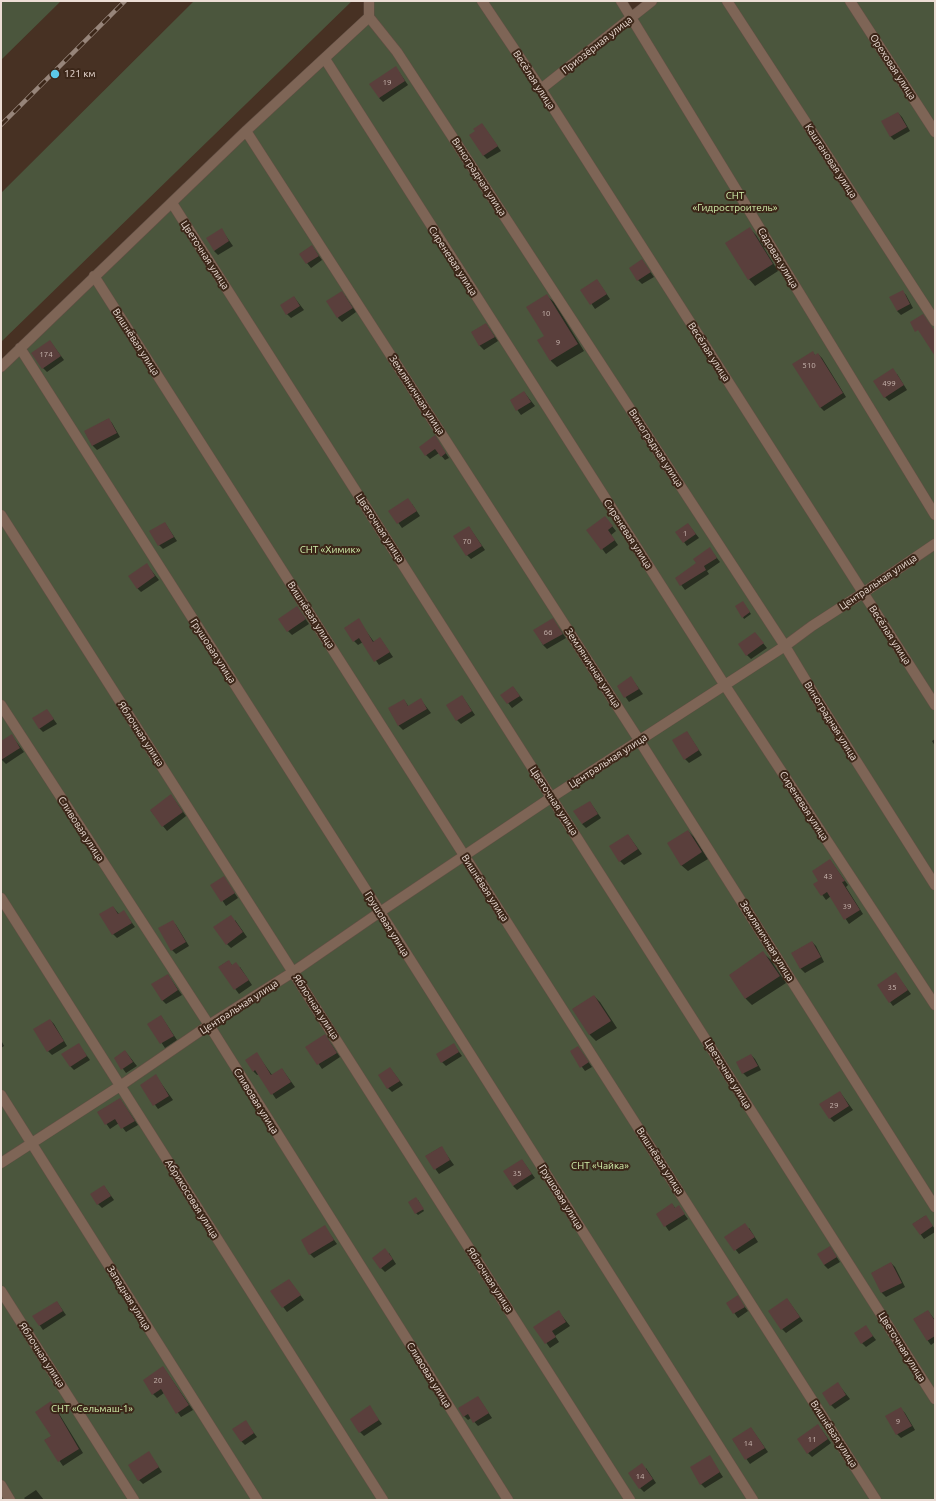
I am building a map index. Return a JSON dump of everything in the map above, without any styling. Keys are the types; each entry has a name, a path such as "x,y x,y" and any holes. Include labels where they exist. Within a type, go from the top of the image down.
{"street":[{"path":"1,367 246,131 369,17 369,1"},
{"name":"Весёлая улица","path":"482,1 541,89 935,705"},
{"name":"Садовая улица","path":"621,1 935,515"},
{"name":"Приозёрная улица","path":"541,89 652,1"},
{"name":"Каштановая улица","path":"727,1 935,321"},
{"name":"Ореховая улица","path":"850,1 935,132"},
{"name":"Виноградная улица","path":"369,17 397,52 785,646 935,885"},
{"name":"Сиреневая улица","path":"324,59 724,684 935,1006"},
{"name":"Земляничная улица","path":"246,131 639,740 935,1207"},
{"name":"Цветочная улица","path":"172,203 935,1399"},
{"name":"Вишнёвая улица","path":"94,276 876,1500"},
{"name":"Грушовая улица","path":"20,348 753,1500"},
{"name":"Яблочная улица","path":"1,515 630,1500"},
{"name":"Центральная улица","path":"1,1163 120,1086 209,1025 293,972 552,797 724,684 785,646 812,626 935,544"},
{"name":"Сливовая улица","path":"1,705 209,1025 508,1500"},
{"name":"Абрикосовая улица","path":"1,898 383,1500"},
{"name":"Западная улица","path":"1,1095 257,1500"},
{"name":"Яблочная улица","path":"1,1291 134,1500"},
{"path":"1,1485 10,1500"}],"green space":[{"path":"1,1 61,1 1,60"},
{"path":"194,1 352,1 1,342 1,193"},
{"path":"366,1 622,1 632,18 652,1 935,1 935,1500 1,1500 1,367 369,17"}],"building":[{"path":"396,66 405,81 379,98 369,84"},
{"path":"898,112 907,127 890,137 881,121"},
{"path":"482,123 498,146 483,156 469,135 475,131 473,129"},
{"path":"750,227 773,264 748,280 725,243"},
{"path":"222,228 229,241 214,251 206,238"},
{"path":"312,245 319,256 306,264 299,254"},
{"path":"642,259 651,272 637,281 629,268"},
{"path":"597,279 607,294 590,305 580,290"},
{"path":"903,290 910,304 897,311 889,297"},
{"path":"342,291 353,308 337,318 326,301"},
{"path":"547,294 578,344 550,361 537,340 544,336 526,307"},
{"path":"294,296 300,306 286,315 280,305"},
{"path":"923,314 935,331 935,356 918,330 915,332 910,322"},
{"path":"486,323 495,337 479,346 471,332"},
{"path":"50,340 61,356 42,369 31,353"},
{"path":"813,351 815,355 818,353 843,393 820,408 792,364"},
{"path":"893,368 904,385 884,398 873,381"},
{"path":"524,391 531,402 516,411 510,400"},
{"path":"109,418 117,433 92,446 84,431"},
{"path":"435,435 446,453 441,457 435,449 425,456 419,447"},
{"path":"408,498 417,511 397,524 388,511"},
{"path":"605,516 613,526 608,530 615,540 601,550 586,530"},
{"path":"165,522 174,537 158,546 149,531"},
{"path":"688,523 696,534 683,543 675,532"},
{"path":"469,526 482,546 466,556 453,536"},
{"path":"710,547 717,558 704,566 706,570 680,586 675,578 696,563 693,559"},
{"path":"147,563 155,576 137,589 128,576"},
{"path":"743,601 750,612 742,618 735,606"},
{"path":"297,606 306,619 287,632 278,619"},
{"path":"359,618 373,642 380,637 390,652 374,662 359,638 353,642 344,628"},
{"path":"553,618 563,634 543,645 533,630"},
{"path":"755,632 764,643 746,656 738,644"},
{"path":"631,676 639,689 624,698 617,686"},
{"path":"513,686 520,696 507,704 500,695"},
{"path":"462,695 472,711 456,721 446,705"},
{"path":"421,698 427,709 398,726 388,708 404,699 408,706"},
{"path":"47,709 54,719 39,729 32,718"},
{"path":"687,731 699,750 684,760 672,740"},
{"path":"12,734 20,748 1,760 1,741"},
{"path":"171,794 183,812 162,827 150,810"},
{"path":"590,801 598,814 582,824 573,811"},
{"path":"688,830 702,852 681,866 667,843"},
{"path":"628,834 638,849 619,862 609,846"},
{"path":"830,859 845,881 842,882 860,910 844,920 827,892 821,896 813,884 818,881 812,871"},
{"path":"224,876 235,893 221,902 210,885"},
{"path":"113,906 118,914 124,910 132,923 112,935 99,914"},
{"path":"231,915 243,932 226,945 213,927"},
{"path":"173,920 186,942 171,951 158,928"},
{"path":"812,941 821,957 800,969 791,953"},
{"path":"763,951 780,976 745,999 729,975"},
{"path":"229,960 232,965 236,962 249,980 234,990 218,967"},
{"path":"896,972 908,990 889,1003 877,985"},
{"path":"168,974 178,990 162,1001 151,984"},
{"path":"594,995 611,1021 589,1035 572,1009"},
{"path":"161,1015 174,1036 160,1044 147,1024"},
{"path":"50,1019 64,1041 47,1052 33,1029"},
{"path":"325,1034 337,1053 317,1065 305,1047"},
{"path":"79,1043 87,1056 70,1067 61,1054"},
{"path":"454,1043 459,1052 441,1063 436,1054"},
{"path":"578,1046 589,1062 580,1068 570,1051"},
{"path":"125,1050 133,1062 121,1070 114,1058"},
{"path":"257,1052 271,1075 282,1068 291,1082 271,1095 255,1070 253,1072 245,1060"},
{"path":"751,1054 758,1066 742,1074 736,1062"},
{"path":"390,1067 400,1081 387,1089 378,1075"},
{"path":"156,1074 169,1096 153,1106 140,1085"},
{"path":"840,1091 849,1106 829,1119 819,1104"},
{"path":"120,1098 135,1121 121,1129 115,1119 105,1125 97,1112"},
{"path":"442,1146 450,1160 434,1170 425,1156"},
{"path":"522,1159 532,1174 513,1186 503,1171"},
{"path":"104,1185 111,1196 97,1205 90,1194"},
{"path":"416,1197 424,1209 415,1214 408,1202"},
{"path":"672,1203 675,1208 679,1205 685,1214 664,1227 656,1214"},
{"path":"926,1215 933,1226 920,1235 912,1224"},
{"path":"745,1223 755,1237 734,1251 724,1237"},
{"path":"325,1225 334,1240 309,1255 301,1240"},
{"path":"830,1246 837,1257 824,1265 817,1254"},
{"path":"385,1248 393,1259 380,1269 372,1258"},
{"path":"891,1262 902,1283 881,1293 871,1273"},
{"path":"289,1279 301,1295 282,1308 270,1291"},
{"path":"738,1295 745,1307 733,1314 726,1303"},
{"path":"787,1298 800,1317 781,1330 768,1311"},
{"path":"57,1301 63,1311 39,1326 32,1316"},
{"path":"559,1310 566,1322 552,1331 556,1337 545,1344 533,1327"},
{"path":"928,1310 935,1321 935,1336 927,1341 913,1319"},
{"path":"866,1325 873,1336 861,1344 854,1333"},
{"path":"163,1366 189,1405 176,1414 161,1389 152,1395 143,1380"},
{"path":"838,1382 846,1395 830,1406 822,1393"},
{"path":"478,1396 489,1413 473,1423 468,1414 463,1417 458,1408"},
{"path":"51,1401 79,1449 58,1462 44,1440 51,1436 35,1412"},
{"path":"370,1405 379,1420 359,1433 350,1419"},
{"path":"901,1407 912,1426 896,1435 885,1416"},
{"path":"246,1420 254,1433 241,1442 232,1429"},
{"path":"818,1424 828,1439 807,1454 797,1439"},
{"path":"751,1427 765,1448 745,1460 732,1439"},
{"path":"149,1451 159,1467 138,1481 128,1465"},
{"path":"710,1455 720,1472 700,1485 690,1467"},
{"path":"642,1463 653,1479 639,1489 628,1473"}],"railway":[{"path":"1,125 125,1"}],"place":[{"name":"121 км","path":"55,74"}],"park label":[{"name":"СНТ «Гидростроитель»","path":"735,202"},
{"name":"СНТ «Химик»","path":"330,550"},
{"name":"СНТ «Чайка»","path":"600,1166"},
{"name":"СНТ «Сельмаш-1»","path":"92,1409"}]}
